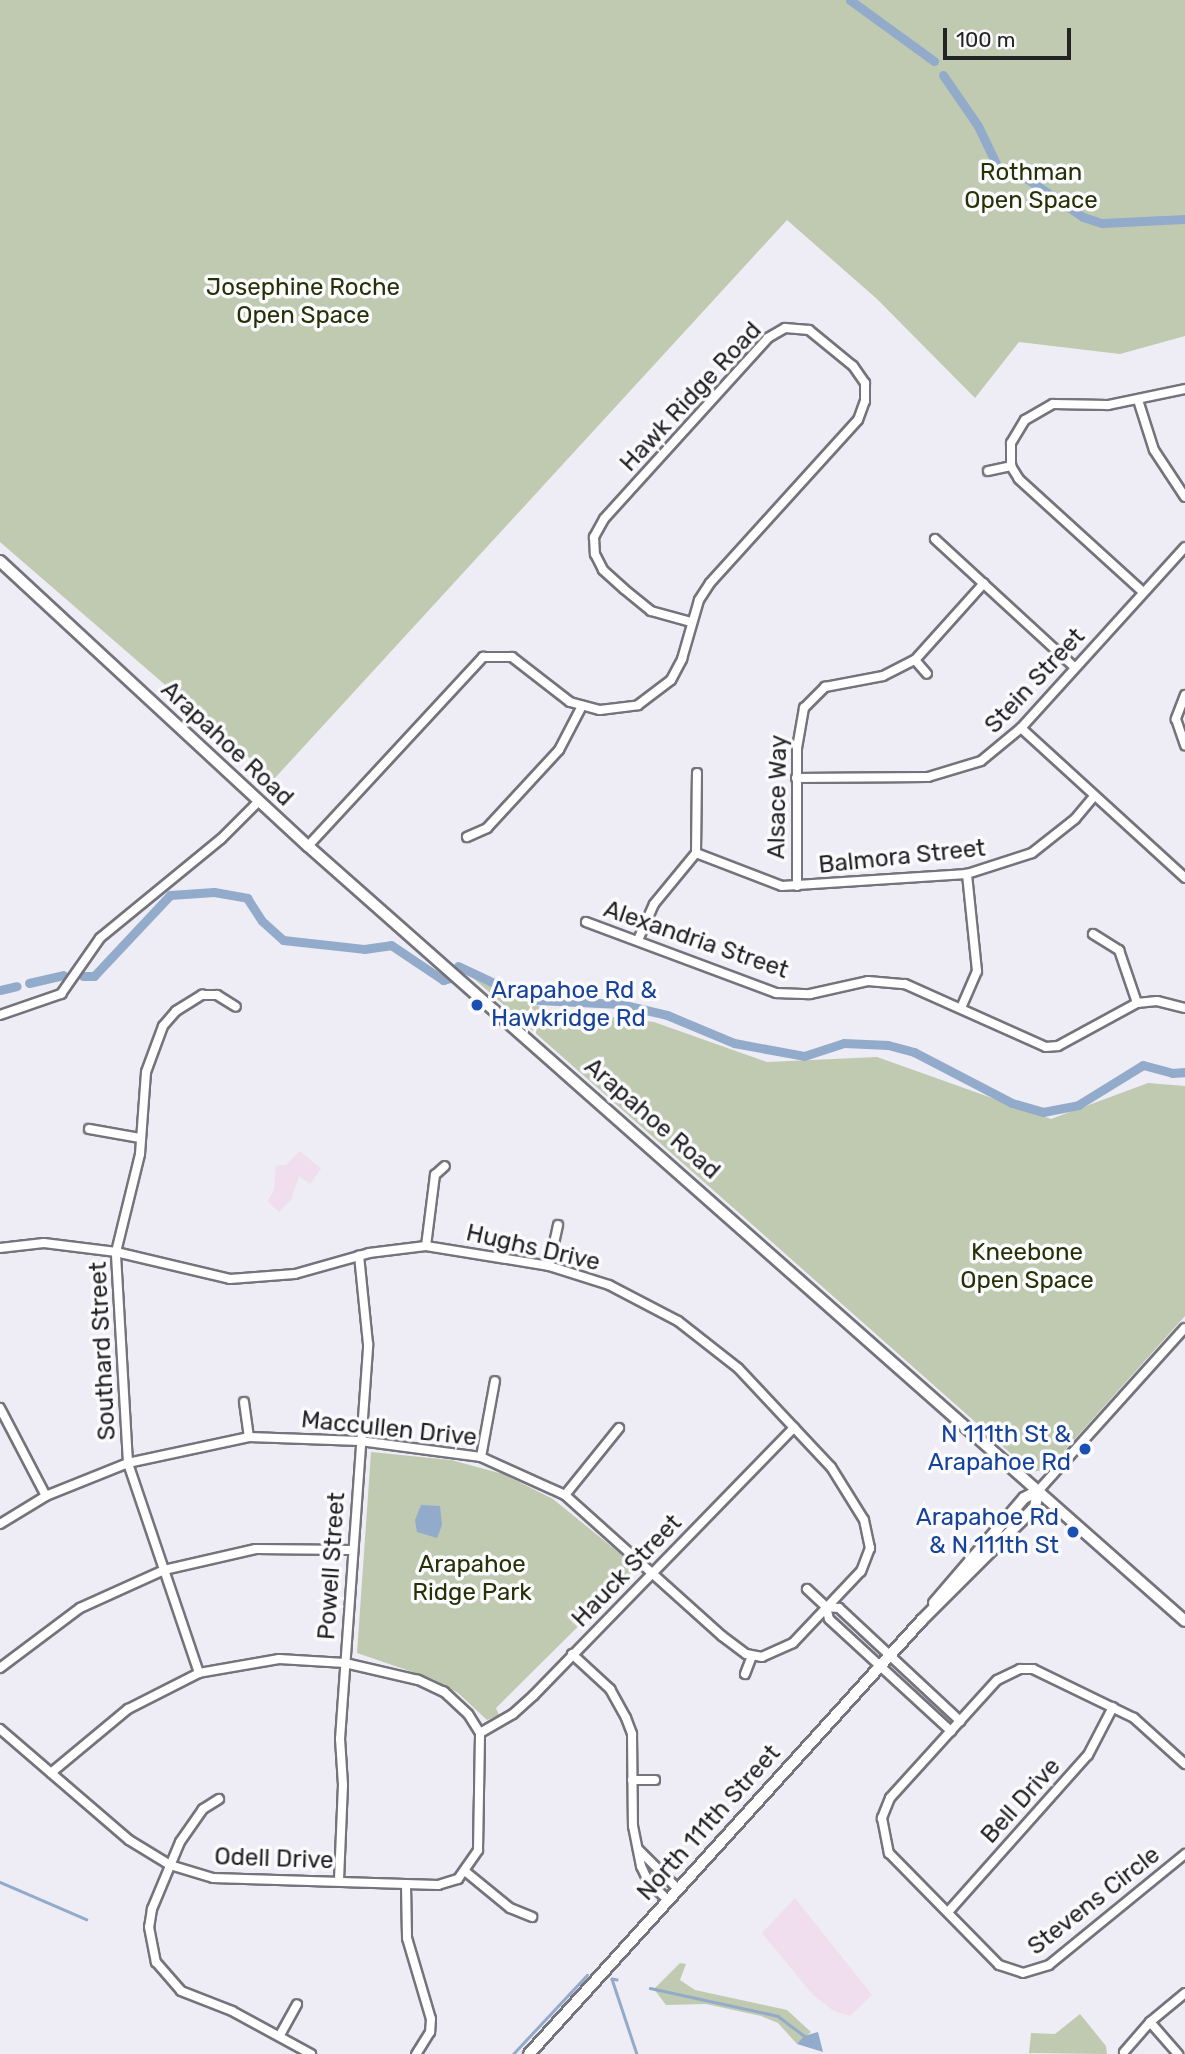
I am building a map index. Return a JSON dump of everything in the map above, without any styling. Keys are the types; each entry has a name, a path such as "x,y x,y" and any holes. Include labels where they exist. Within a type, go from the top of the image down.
{"main road":[{"name":"Arapahoe Road","path":"0,561 258,802 1185,1622"},
{"name":"North 111th Street","path":"528,2054 922,1620 952,1577 1024,1498 1038,1491"}],"street":[{"name":"Hawk Ridge Road","path":"308,846 482,657 512,657 560,695 582,706 620,709 655,695 671,680 682,659 691,622 710,583 858,419 866,401 865,383 853,366 809,330 785,328 768,338 604,519 594,537 595,554 603,570 624,589 651,611 691,622"},
{"path":"1143,593 1019,479 1011,466 1014,436 1038,410 1061,403 1108,405 1185,389"},
{"path":"1138,400 1154,450 1185,496"},
{"path":"988,471 1011,466"},
{"path":"935,539 1074,667"},
{"name":"Stein Street","path":"796,778 928,777 953,773 981,761 1021,728 1185,547"},
{"name":"Alsace Way","path":"797,886 798,726 813,696 839,682 883,676 915,660 984,583"},
{"path":"915,660 927,674"},
{"path":"1185,695 1176,719 1185,745"},
{"path":"467,837 487,828 559,750 582,706"},
{"path":"1021,728 1185,878"},
{"path":"638,940 654,904 695,853 697,773"},
{"name":"Balmora Street","path":"695,853 773,883 797,886 967,874 1032,853 1075,819 1094,796"},
{"path":"0,1015 61,994 100,938 221,838 258,802"},
{"path":"961,1009 977,971 967,874"},
{"name":"Alexandria Street","path":"586,922 776,993 810,994 890,981 915,987 1046,1047 1058,1046 1137,1003"},
{"path":"1093,934 1119,950 1137,1003 1157,1001 1185,1009"},
{"name":"Southard Street","path":"199,1673 128,1463 116,1252 140,1138 146,1072 163,1026 176,1011 202,995 217,995 236,1007"},
{"path":"89,1129 140,1138"},
{"path":"426,1246 435,1175 445,1166"},
{"path":"549,1266 558,1225"},
{"name":"Hughs Drive","path":"0,1248 44,1243 116,1252 230,1279 295,1274 359,1255 426,1246 549,1266 609,1285 678,1321 738,1368 838,1478 868,1535 867,1561 793,1643 762,1657 752,1656"},
{"name":"Powell Street","path":"339,1880 345,1663 368,1344 359,1255"},
{"name":"North 111th Street","path":"1038,1491 1185,1328"},
{"path":"481,1457 495,1381"},
{"path":"244,1402 249,1437"},
{"path":"0,1408 46,1496"},
{"path":"565,1495 620,1428"},
{"name":"Hauck Street","path":"480,1733 513,1714 655,1573 793,1428"},
{"name":"Maccullen Drive","path":"0,1524 46,1496 128,1463 249,1437 360,1441 481,1457 565,1495 728,1640 752,1656"},
{"path":"0,1668 80,1608 164,1570 256,1549 352,1550"},
{"path":"807,1589 826,1607 829,1619 951,1731"},
{"path":"826,1607 839,1608 960,1721"},
{"path":"572,1654 618,1699 632,1734 632,1780 638,1849 648,1881 668,1900"},
{"path":"745,1674 752,1656"},
{"path":"51,1773 128,1709 199,1673 279,1659 345,1663 418,1680 444,1692 480,1733 478,1850 467,1872 510,1908 532,1917"},
{"path":"948,1912 889,1853 884,1841 884,1807 997,1680 1020,1669 1033,1669 1134,1718 1185,1764"},
{"name":"Bell Drive","path":"948,1912 1088,1755 1112,1707"},
{"name":"Odell Drive","path":"0,1730 129,1840 170,1866 213,1878 339,1880 406,1885 448,1884 467,1872"},
{"path":"632,1780 655,1780"},
{"path":"219,1799 194,1821 170,1866 149,1927 153,1954 165,1977 181,1991 280,2035 311,2054"},
{"path":"638,1849 678,1889"},
{"name":"Stevens Circle","path":"948,1912 999,1965 1026,1973 1049,1965 1185,1854"},
{"path":"406,1885 407,1938 431,2019 429,2032 416,2054"},
{"path":"1124,2052 1150,2022 1185,1993"},
{"path":"280,2035 297,2004"},
{"path":"1150,2022 1178,2054"}],"shaded area":[{"path":"300,1151 321,1169 310,1184 299,1176 291,1200 279,1212 268,1201 274,1190 276,1166 286,1165"},
{"path":"795,1898 872,1995 850,2016 834,2011 813,1995 762,1933"}],"green space":[{"name":"Josephine Roche Open Space","path":"0,0 1185,0 1185,336 1120,354 1019,342 975,398 877,299 787,220 274,779 0,542"},
{"name":"Kneebone Open Space","path":"472,977 545,1009 654,1022 767,1062 877,1057 1051,1119 1148,1083 1185,1086 1185,1316 1048,1469 1032,1472"},
{"name":"Arapahoe Ridge Park","path":"371,1452 451,1460 503,1474 553,1499 633,1564 631,1574 496,1708 499,1715 487,1720 458,1693 433,1679 357,1653"},
{"path":"680,1963 686,1964 680,1980 695,1990 787,2010 811,2032 797,2044 778,2023 761,2016 706,2004 666,2005 654,1989"},
{"path":"1080,2014 1106,2046 1107,2054 1029,2053 1031,2033 1055,2034"}],"water":[{"path":"421,1505 440,1506 442,1525 437,1538 417,1532 415,1520"},
{"path":"818,2032 823,2052 797,2044 804,2036"}],"waterway":[{"path":"850,0 934,61"},
{"path":"943,75 978,126 1000,172 1026,178 1083,217 1102,223 1185,219"},
{"path":"83,976 94,976 170,895 214,892 247,898 262,921 283,940 364,949 391,945 443,980 450,978"},
{"path":"458,966 509,990"},
{"path":"29,983 63,975"},
{"path":"0,990 17,986"},
{"path":"523,995 537,1000 620,1004 667,1015 734,1043 804,1056 844,1043 888,1045 914,1052 1012,1103 1043,1112 1078,1105 1143,1065 1172,1073 1185,1072"},
{"path":"0,1882 86,1919"},
{"path":"513,2054 587,1975"},
{"path":"617,1980 612,1979 637,2054"},
{"path":"650,1988 778,2016 805,2036"}],"place":[{"name":"Arapahoe Rd & Hawkridge Rd","path":"477,1005"},
{"name":"N 111th St & Arapahoe Rd","path":"1085,1449"},
{"name":"Arapahoe Rd & N 111th St","path":"1073,1532"}],"park label":[{"name":"Rothman Open Space","path":"1031,187"}]}
